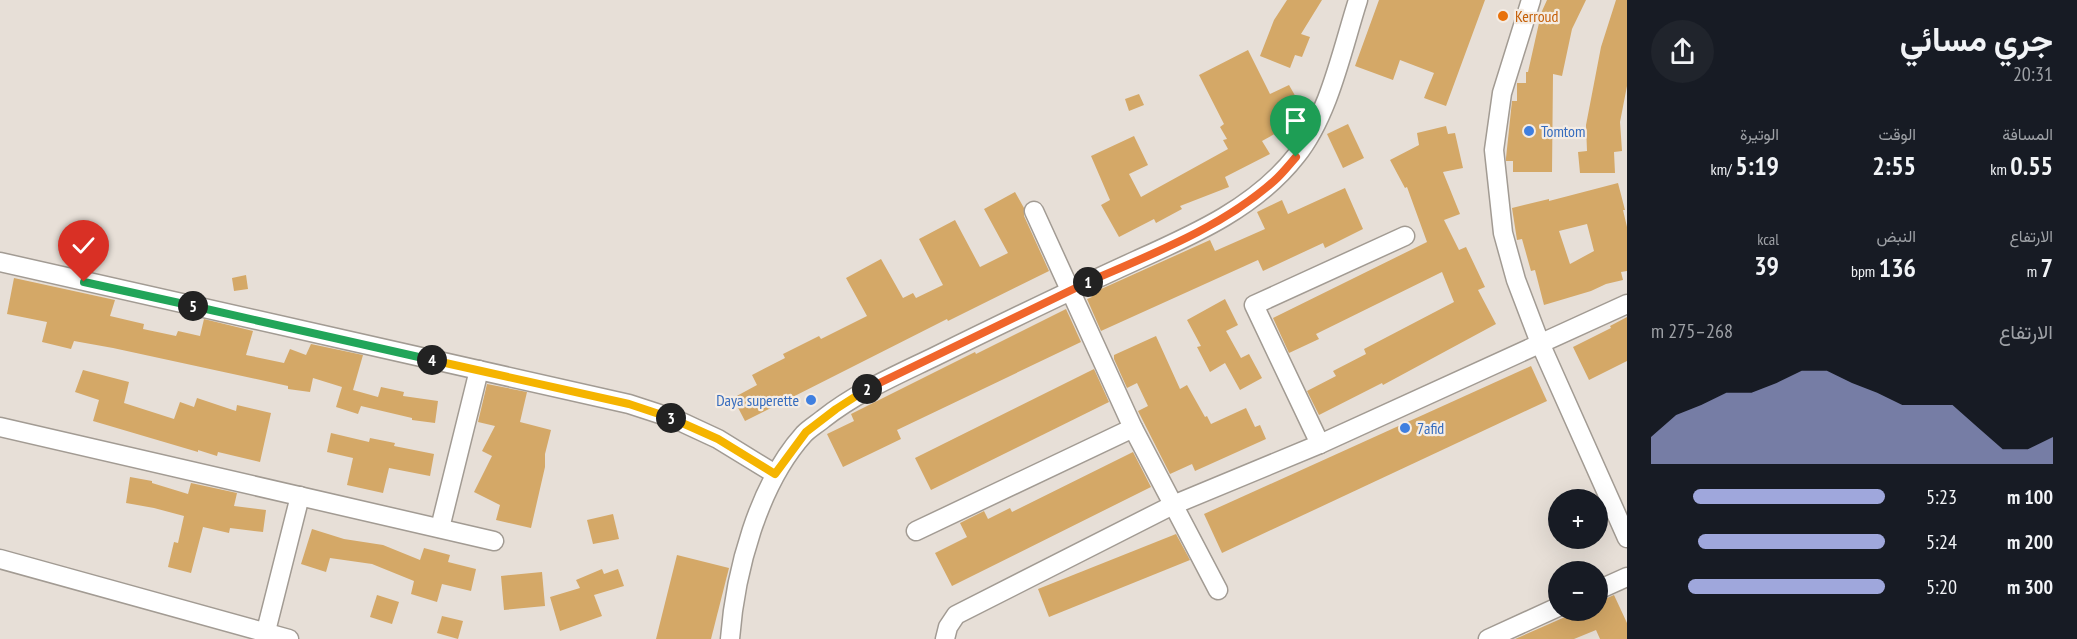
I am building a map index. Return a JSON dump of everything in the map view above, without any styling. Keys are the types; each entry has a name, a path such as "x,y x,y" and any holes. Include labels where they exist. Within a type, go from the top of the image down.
{"street":[{"path":"730,639 739,571 755,523 775,474 806,432 858,394 1070,290 1200,232 1275,180 1313,134 1323,110 1358,0"},
{"path":"1531,0 1502,93 1494,150 1503,233 1516,280 1539,343 1627,538"},
{"path":"1034,211 1133,428 1218,590"},
{"path":"1320,444 1254,305 1405,236"},
{"path":"0,262 629,404 675,419 718,439 775,474"},
{"path":"945,639 948,627 956,615 1173,505 1320,444 1627,304"},
{"path":"440,528 479,370"},
{"path":"0,427 494,541"},
{"path":"916,531 1133,428"},
{"path":"265,636 300,496"},
{"path":"0,559 265,636 289,639"},
{"path":"1608,586 1627,577"},
{"path":"1488,639 1548,612"}],"building":[{"path":"1287,0 1322,0 1301,34 1310,37 1302,57 1295,55 1290,68 1260,56 1274,20"},
{"path":"1379,0 1485,0 1446,106 1424,98 1434,73 1400,60 1393,80 1355,66"},
{"path":"1547,0 1586,0 1572,29 1562,76 1553,74 1552,172 1513,172 1513,161 1506,161 1512,101 1517,101 1517,83 1526,83 1526,72 1528,72 1539,23 1537,22"},
{"path":"1616,0 1627,0 1627,86 1620,122 1622,151 1614,152 1615,173 1580,173 1578,152 1587,151 1586,125 1601,47"},
{"path":"1248,50 1270,94 1289,85 1297,99 1292,101 1302,119 1262,141 1270,154 1225,177 1229,187 1180,206 1182,209 1156,223 1154,219 1119,237 1101,205 1110,200 1091,156 1134,136 1148,165 1129,174 1141,197 1228,149 1223,140 1227,139 1220,127 1224,124 1199,75"},
{"path":"1139,94 1144,105 1129,111 1125,99"},
{"path":"1348,124 1364,158 1343,168 1327,134"},
{"path":"1446,126 1448,134 1455,133 1463,168 1443,172 1460,214 1444,220 1459,250 1466,247 1485,287 1478,290 1496,324 1383,385 1382,383 1319,415 1307,391 1336,376 1333,371 1366,354 1364,349 1454,302 1442,272 1316,334 1319,339 1289,353 1273,318 1427,242 1407,187 1405,188 1390,160 1419,145 1417,133"},
{"path":"1618,183 1627,227 1627,271 1621,272 1623,280 1544,305 1535,270 1531,271 1522,239 1517,240 1512,208 1549,199 1549,201","holes":["1587,224 1594,251 1570,264 1559,231"]},
{"path":"1345,188 1363,229 1325,248 1323,243 1263,271 1258,260 1101,331 1087,299 1092,297 1090,294 1210,240 1215,251 1265,229 1257,212 1282,200 1288,214"},
{"path":"1015,192 1024,208 1024,216 1049,271 948,321 947,319 745,421 733,398 757,385 752,375 785,358 783,354 819,336 821,339 867,316 846,278 881,259 903,298 913,293 916,298 943,285 919,239 955,220 980,267 1008,253 984,209"},
{"path":"246,275 248,289 234,291 232,278"},
{"path":"14,278 115,300 110,316 144,324 143,329 176,336 178,331 200,336 204,319 253,331 246,355 284,363 290,349 306,355 311,344 363,355 353,390 378,397 381,387 404,392 403,396 438,401 435,423 412,420 412,418 361,406 358,414 336,407 342,387 313,378 310,392 288,389 288,386 113,348 74,341 71,349 42,342 47,322 7,314"},
{"path":"1225,299 1238,325 1226,331 1241,358 1249,354 1262,378 1240,390 1225,363 1210,372 1197,347 1201,346 1187,320"},
{"path":"1066,309 1081,342 897,430 901,439 843,467 827,434 854,421 851,414"},
{"path":"1627,317 1627,361 1589,380 1573,347 1611,328 1610,326"},
{"path":"1156,336 1180,389 1187,385 1211,424 1246,408 1255,427 1260,425 1266,439 1195,471 1192,464 1170,474 1138,411 1148,406 1137,383 1127,388 1114,359 1114,355"},
{"path":"1531,366 1547,401 1222,553 1204,514"},
{"path":"1094,369 1109,402 931,490 915,458"},
{"path":"83,370 129,382 124,403 174,419 180,402 194,407 197,398 236,411 237,405 271,413 260,462 218,452 217,456 198,450 198,452 93,421 99,400 75,392"},
{"path":"487,384 527,392 520,422 551,430 531,528 496,520 500,505 474,492 492,456 482,451 495,426 478,422"},
{"path":"331,433 369,442 370,438 395,443 394,446 434,454 430,476 389,468 383,493 347,485 353,458 327,452"},
{"path":"1133,452 1151,487 952,586 935,553 967,537 960,523 984,511 988,519 1010,508 1012,512"},
{"path":"130,477 152,481 152,483 188,494 191,483 237,493 234,506 266,510 263,532 230,528 229,533 203,527 191,573 168,567 174,542 178,543 184,516 126,503"},
{"path":"613,514 619,539 593,544 587,520"},
{"path":"312,529 344,539 383,545 420,560 424,548 450,555 448,562 476,569 471,591 442,584 437,602 411,594 414,581 372,564 330,558 326,572 301,564"},
{"path":"1176,534 1190,560 1049,617 1038,589"},
{"path":"677,555 729,568 711,639 656,639"},
{"path":"602,569 604,574 618,569 624,586 594,595 602,616 560,631 550,597 580,588 576,580"},
{"path":"542,572 545,606 504,610 501,576"},
{"path":"377,595 399,602 392,624 370,617"},
{"path":"1614,595 1627,623 1627,639 1600,639 1596,630 1574,639 1515,639 1556,621 1608,621 1608,598"},
{"path":"442,616 463,621 458,639 437,633"}],"place":[{"name":"Kerroud","path":"1503,16"},
{"name":"Tomtom","path":"1529,131"},
{"name":"Daya superette","path":"811,400"},
{"name":"7afid","path":"1405,428"}],"route":[{"path":"84,282 629,404 675,419 718,439 775,474 806,432 858,394 1070,290 1200,232 1275,180 1296,157"}]}
